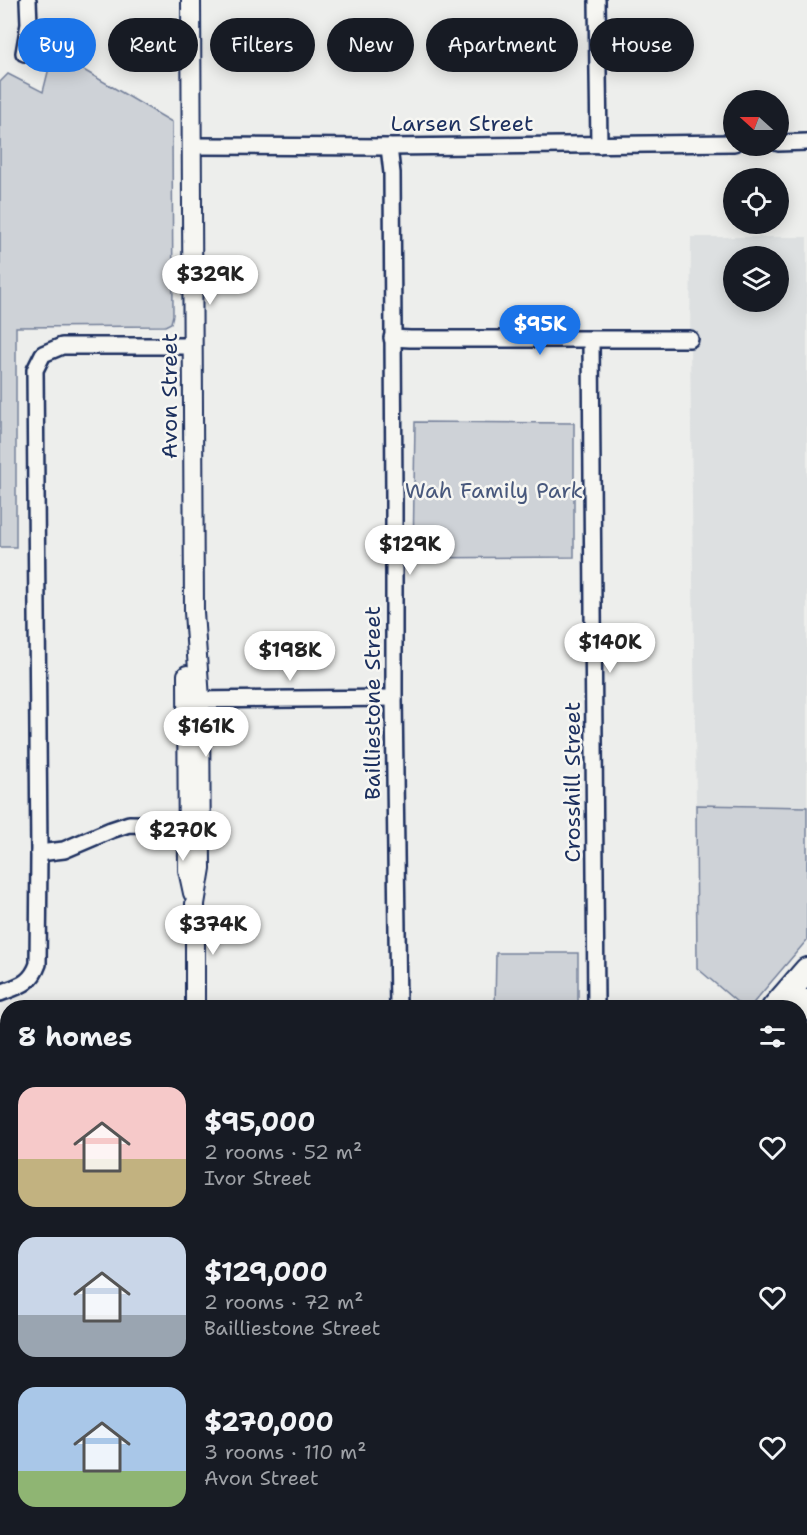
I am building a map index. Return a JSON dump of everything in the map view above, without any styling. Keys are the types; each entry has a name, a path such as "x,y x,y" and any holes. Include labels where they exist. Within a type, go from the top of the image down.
{"main road":[{"path":"781,1000 807,970"}],"street":[{"path":"28,0 29,18"},
{"name":"Avon Street","path":"191,0 194,612 187,663 194,699 194,824 188,870 195,904 195,1000"},
{"path":"597,0 599,145"},
{"path":"789,142 807,142"},
{"name":"Larsen Street","path":"191,146 389,147 723,143"},
{"name":"Bailliestone Street","path":"389,147 392,173 393,698 398,1000"},
{"path":"392,338 690,339"},
{"name":"Crosshill Street","path":"591,340 596,1000"},
{"path":"0,993 29,981 38,964 35,370 44,354 62,346 193,346"},
{"path":"194,699 393,698"},
{"path":"39,853 64,850 129,824 194,824"}],"shaded area":[{"path":"691,237 807,237 807,807 696,805 690,347"}],"green space":[{"path":"48,72 87,72 172,122 173,315 171,323 165,326 16,327 16,547 0,547 0,82 8,74 43,92"},
{"name":"Wah Family Park","path":"415,422 574,423 574,557 413,558"},
{"path":"696,805 807,807 807,940 756,1000 735,1000 697,968"},
{"path":"496,953 578,953 578,1000 495,1000"}]}
